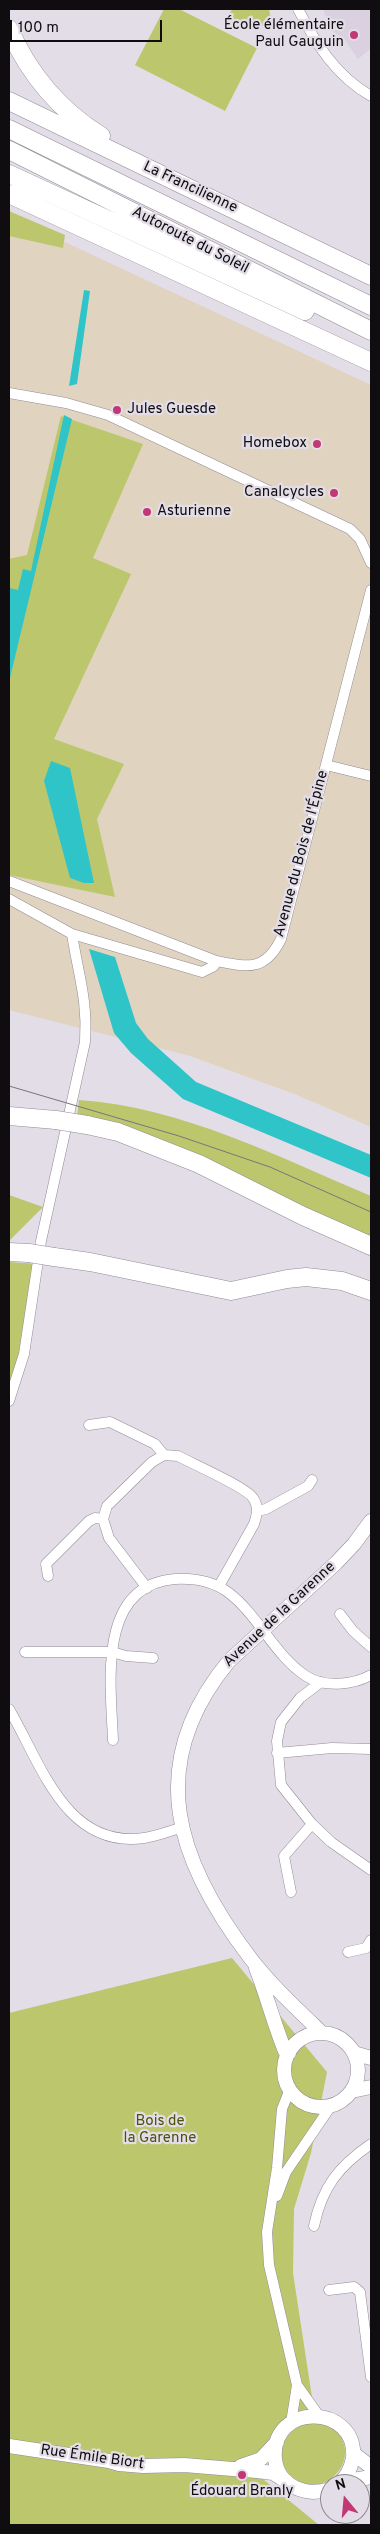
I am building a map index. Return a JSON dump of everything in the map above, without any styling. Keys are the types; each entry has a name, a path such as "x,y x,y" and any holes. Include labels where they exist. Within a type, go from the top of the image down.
{"highway":[{"path":"9,29 20,52 40,83 70,114 101,136 167,169 178,182"},
{"name":"La Francilienne","path":"9,101 371,276"},
{"name":"Autoroute du Soleil","path":"9,129 371,306"},
{"name":"Autoroute du Soleil","path":"9,150 371,331"},
{"path":"9,174 371,342"},
{"path":"9,194 371,362"},
{"path":"9,1116 56,1120 118,1132 199,1164 303,1216 371,1246"},
{"path":"9,1252 90,1262 231,1292 287,1279 306,1277 342,1281 371,1291"}],"street":[{"path":"298,9 313,39 327,58 341,73 371,96"},
{"path":"9,393 66,403 108,415 145,430 350,529 360,539 371,563"},
{"name":"Avenue du Bois de l'Épine","path":"9,881 216,961 247,967 268,958 276,948 298,874 371,590"},
{"path":"326,764 371,776"},
{"path":"9,899 72,934 202,972 214,966 216,961"},
{"path":"9,1401 24,1354 41,1241 85,1042 87,1018 84,990 72,934"},
{"path":"89,1425 110,1422 155,1444 164,1455"},
{"path":"146,1588 109,1538 103,1519 107,1506 152,1462 164,1455 178,1456 249,1493 254,1498 257,1511 254,1524 219,1586"},
{"path":"257,1511 266,1509 308,1486 312,1480"},
{"path":"48,1576 46,1564 89,1521 103,1519"},
{"name":"Avenue de la Garenne","path":"252,1961 200,1879 189,1856 181,1828 178,1804 178,1774 186,1733 192,1716 215,1678 229,1661 354,1544 371,1521"},
{"path":"113,1740 112,1652 119,1617 133,1598 146,1588 169,1580 182,1579 206,1582 219,1586 240,1603 302,1673 321,1682 355,1682 371,1676"},
{"path":"340,1614 353,1631 371,1647"},
{"path":"25,1652 112,1652 126,1656 153,1658"},
{"path":"300,1698 302,1673"},
{"path":"321,1682 300,1698 282,1722 277,1753 281,1785 312,1824 331,1842 371,1870"},
{"path":"9,1709 53,1790 76,1819 105,1834 123,1838 144,1838 181,1828"},
{"path":"277,1753 332,1748 371,1749"},
{"path":"291,1892 284,1856 312,1824"},
{"path":"348,1952 366,1948 371,1940"},
{"path":"252,1961 322,2034"},
{"path":"252,1961 268,2000 285,2051 289,2053"},
{"path":"354,2052 358,2072 352,2091 339,2103 319,2107 308,2104 297,2098 290,2089 285,2071 289,2053 302,2039 322,2034 340,2039 354,2052 371,2058"},
{"path":"352,2091 371,2087"},
{"path":"290,2089 282,2109 267,2251 271,2282 297,2386 319,2416"},
{"path":"269,2218 286,2172 331,2106"},
{"path":"314,2226 325,2188 347,2164 371,2144"},
{"path":"330,2290 354,2287 360,2292 371,2377"},
{"path":"291,2423 297,2386"},
{"path":"320,2489 307,2493 296,2488 286,2481 276,2463 277,2442 282,2432 299,2418 319,2416 331,2419 341,2426 348,2436 353,2453 347,2474"},
{"name":"Rue Émile Biort","path":"9,2446 119,2464 237,2467 256,2462 277,2442"},
{"path":"353,2453 371,2467"},
{"name":"Rue Émile Biort","path":"205,2466 273,2473 286,2481"}],"shaded area":[{"name":"École élémentaire Paul Gauguin","path":"323,9 371,9 371,50 358,59 344,39 332,31"},
{"path":"9,216 371,385 371,1127 297,1095 190,1056 9,1010"}],"green space":[{"path":"164,9 179,9 257,48 225,111 135,65"},
{"path":"233,9 269,9 271,19 268,25 234,28 231,26 230,12"},
{"path":"9,211 65,235 63,248 9,236"},
{"path":"61,416 143,444 93,558 131,574 54,739 124,764 97,819 115,897 9,875 9,559 27,555"},
{"path":"79,1100 155,1112 192,1123 265,1150 371,1196 371,1238 77,1117"},
{"path":"9,1195 43,1207 9,1241"},
{"path":"9,1262 38,1264 9,1405"},
{"name":"Bois de la Garenne","path":"232,1958 327,2072 311,2153 294,2209 293,2273 313,2404 299,2422 319,2420 330,2426 341,2438 345,2449 344,2461 335,2474 320,2474 320,2484 307,2484 295,2479 285,2469 280,2446 258,2475 319,2525 9,2525 9,2013"}],"water":[{"path":"84,290 90,291 77,384 69,386"},
{"path":"64,415 72,419 9,682 9,588 18,590 23,569 31,571"},
{"path":"51,761 70,768 94,883 84,883 70,878 44,781"},
{"path":"89,949 115,957 136,1023 148,1039 196,1082 371,1155 371,1178 183,1099 131,1053 114,1033"}],"tram line":[{"path":"9,1086 179,1136 270,1167 371,1212"}],"place":[{"name":"École élémentaire Paul Gauguin","path":"354,35"},
{"name":"Jules Guesde","path":"117,410"},
{"name":"Homebox","path":"317,444"},
{"name":"Canalcycles","path":"334,493"},
{"name":"Asturienne","path":"147,512"},
{"name":"Édouard Branly","path":"242,2475"}]}
